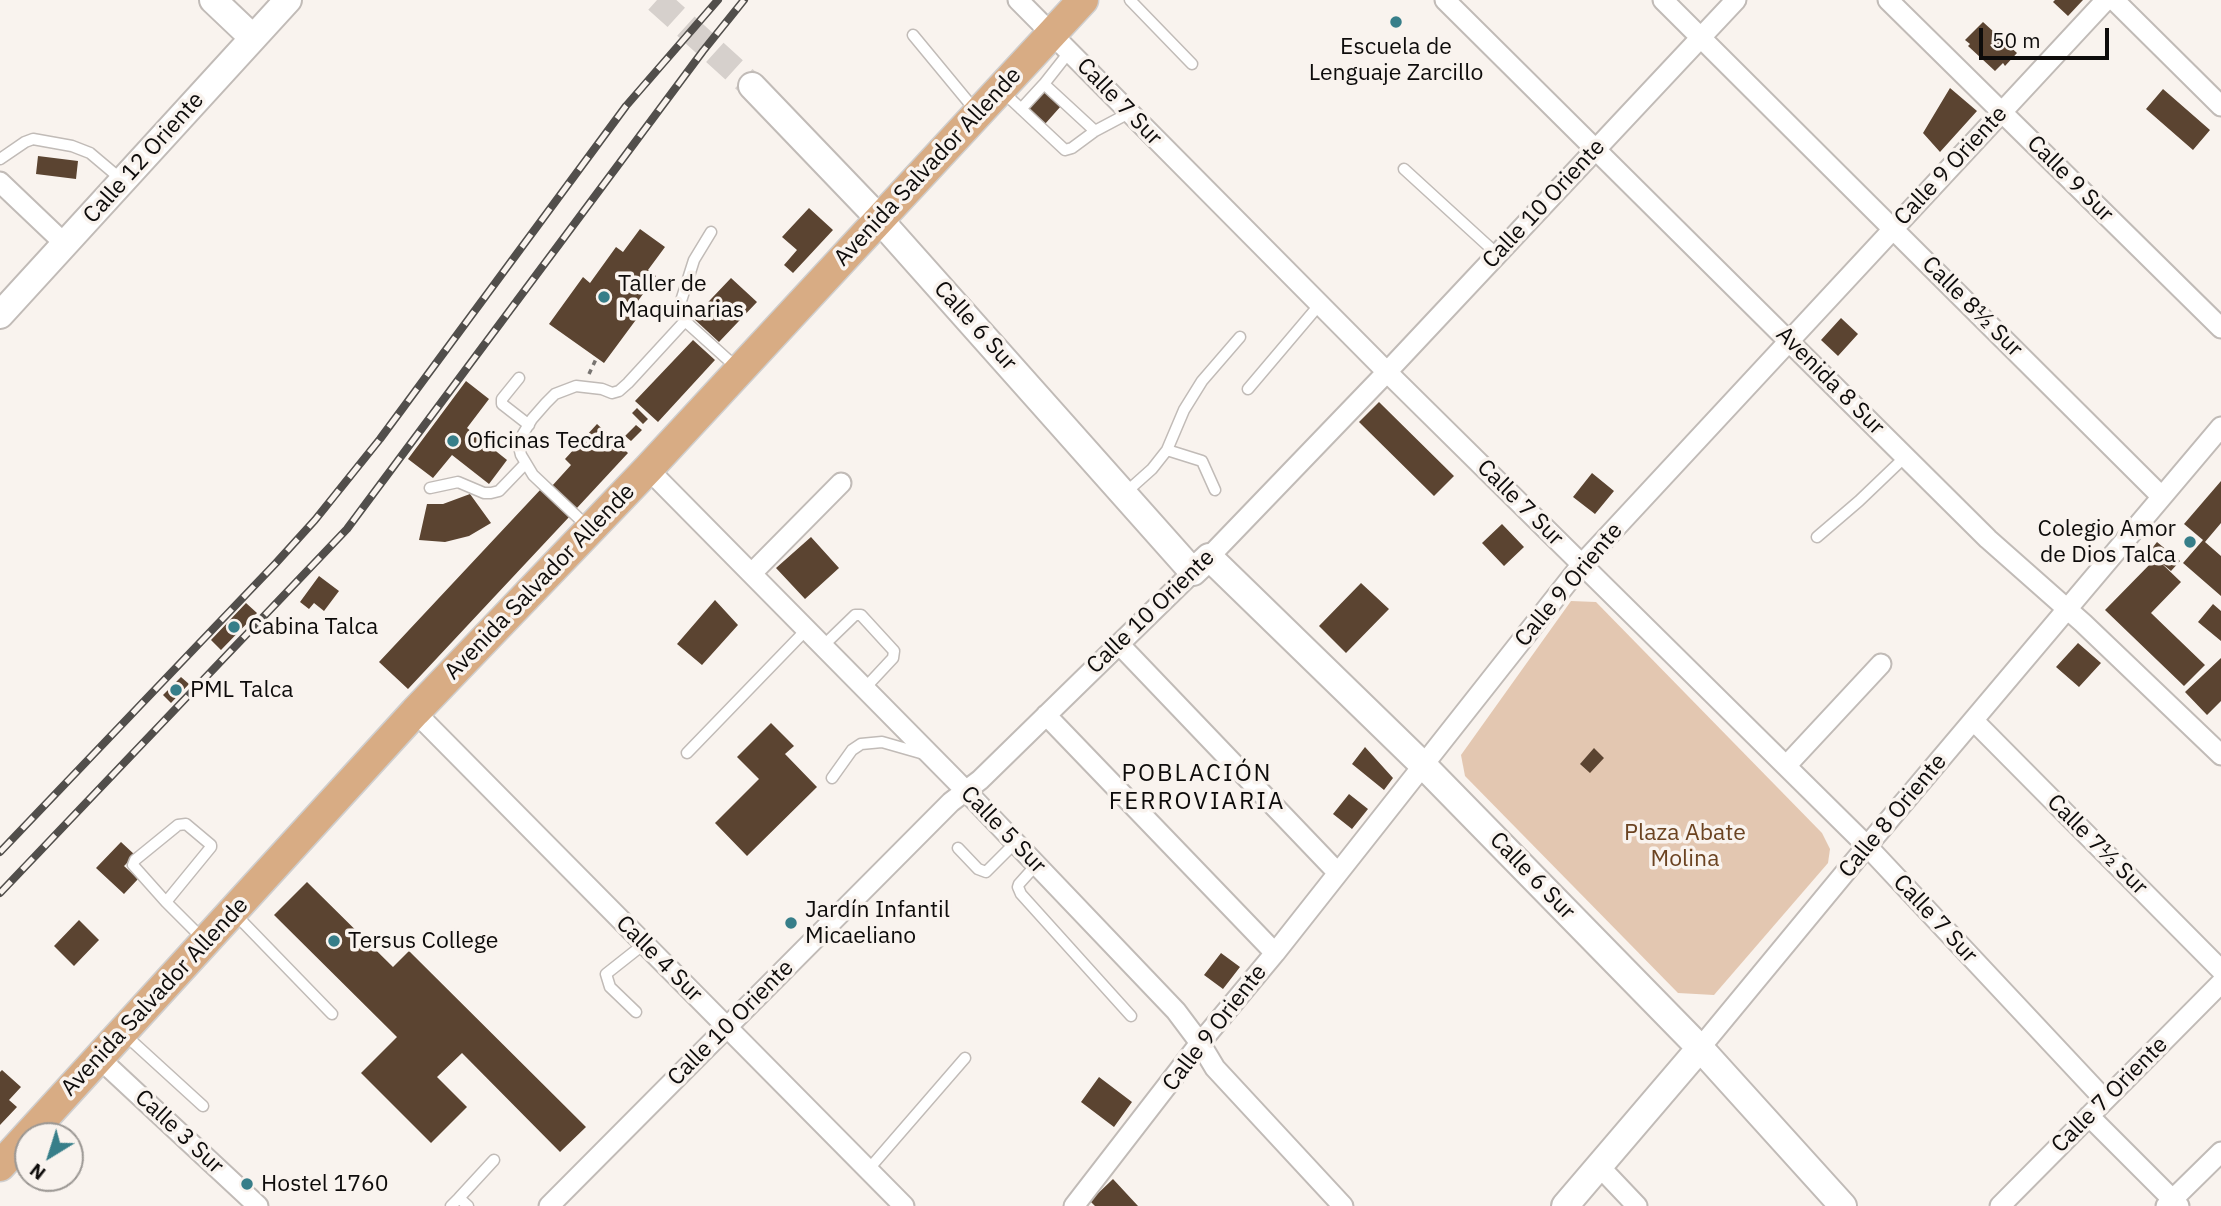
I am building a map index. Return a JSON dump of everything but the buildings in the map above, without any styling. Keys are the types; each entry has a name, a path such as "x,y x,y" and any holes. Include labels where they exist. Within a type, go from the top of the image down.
{"main road":[{"name":"Avenida Salvador Allende","path":"0,1166 415,712 591,530 978,113 1010,99 1061,42 1083,0"}],"street":[{"path":"214,0 253,38"},
{"name":"Calle 12 Oriente","path":"3,309 288,0"},
{"name":"Calle 7 Sur","path":"1018,0 1387,372 1867,846 2105,1100"},
{"name":"Avenida 8 Sur","path":"1446,0 1988,539 2221,755"},
{"name":"Calle 8½ Sur","path":"1663,0 2161,496"},
{"name":"Calle 10 Oriente","path":"549,1206 951,802 980,780 1201,564 1387,372 1736,0"},
{"name":"Calle 9 Sur","path":"1888,0 2221,328"},
{"name":"Calle 9 Oriente","path":"1074,1206 1200,1043 1275,953 1582,564 2106,0"},
{"path":"2114,0 2221,106"},
{"name":"Calle 6 Sur","path":"752,86 880,220 1124,494 1423,765 1700,1048 1843,1206"},
{"path":"0,182 65,244"},
{"name":"Calle 8 Oriente","path":"1565,1206 2221,427"},
{"name":"Calle 5 Sur","path":"648,469 931,755 1176,1011 1200,1043 1214,1068 1343,1206"},
{"path":"752,573 841,483"},
{"path":"1119,644 1338,873"},
{"path":"1786,766 1881,664"},
{"name":"Calle 4 Sur","path":"415,712 903,1206"},
{"path":"1046,715 1275,953"},
{"name":"Calle 7½ Sur","path":"1974,721 2221,970"},
{"name":"Calle 7 Oriente","path":"2000,1206 2221,983"},
{"name":"Calle 3 Sur","path":"99,1058 258,1206"},
{"path":"2089,1116 2173,1204 2221,1152"},
{"path":"1599,1166 1637,1206"}],"lane":[{"path":"1130,0 1192,64"},
{"path":"913,35 978,113"},
{"path":"1061,42 1044,84 1010,99 1065,150 1129,113"},
{"path":"1044,84 1095,131"},
{"path":"0,159 33,139 72,146 90,153 123,180"},
{"path":"1404,169 1497,254"},
{"path":"711,232 694,260 681,301 684,321 740,370"},
{"path":"1248,389 1320,304"},
{"path":"591,530 539,481 525,464 519,447 529,425 555,394 576,386 612,393 619,391 684,321"},
{"path":"1124,494 1152,469 1167,450 1184,410 1202,381 1240,337"},
{"path":"519,378 502,398 502,404 529,425"},
{"path":"1167,450 1202,461 1214,490"},
{"path":"1817,537 1905,457"},
{"path":"430,488 458,482 484,493 499,491 525,464"},
{"path":"823,646 855,615 861,615 894,651 892,658 865,688"},
{"path":"687,753 807,629"},
{"path":"832,778 852,750 861,744 883,742 931,755"},
{"path":"166,902 211,848 211,845 186,824 178,825 135,860 133,865 166,902 206,942"},
{"path":"958,848 978,869 986,872 1015,843"},
{"path":"1036,865 1019,884 1021,894 1131,1016"},
{"path":"233,912 332,1014"},
{"path":"636,1012 610,987 607,974 645,944"},
{"path":"123,1033 203,1106"},
{"path":"868,1170 965,1058"},
{"path":"451,1206 494,1160"},
{"path":"459,1198 468,1206"}],"green space":[{"name":"Plaza Abate Molina","path":"1571,601 1596,602 1822,833 1830,849 1828,863 1714,995 1678,993 1465,776 1461,755"}],"tunnel":[{"path":"657,0 752,86"}],"railway":[{"path":"0,852 315,520 380,439 626,106 718,0"},
{"path":"0,893 347,529 703,51 744,0"}],"place":[{"name":"Escuela de Lenguaje Zarcillo","path":"1396,22"},
{"name":"Taller de Maquinarias","path":"604,297"},
{"name":"Oficinas Tecdra","path":"453,441"},
{"name":"Colegio Amor de Dios Talca","path":"2190,542"},
{"name":"Cabina Talca","path":"234,627"},
{"name":"PML Talca","path":"176,690"},
{"name":"Jardín Infantil Micaeliano","path":"791,923"},
{"name":"Tersus College","path":"334,941"},
{"name":"Hostel 1760","path":"247,1184"}],"district":[{"name":"POBLACIÓN FERROVIARIA","path":"1197,788"}]}
